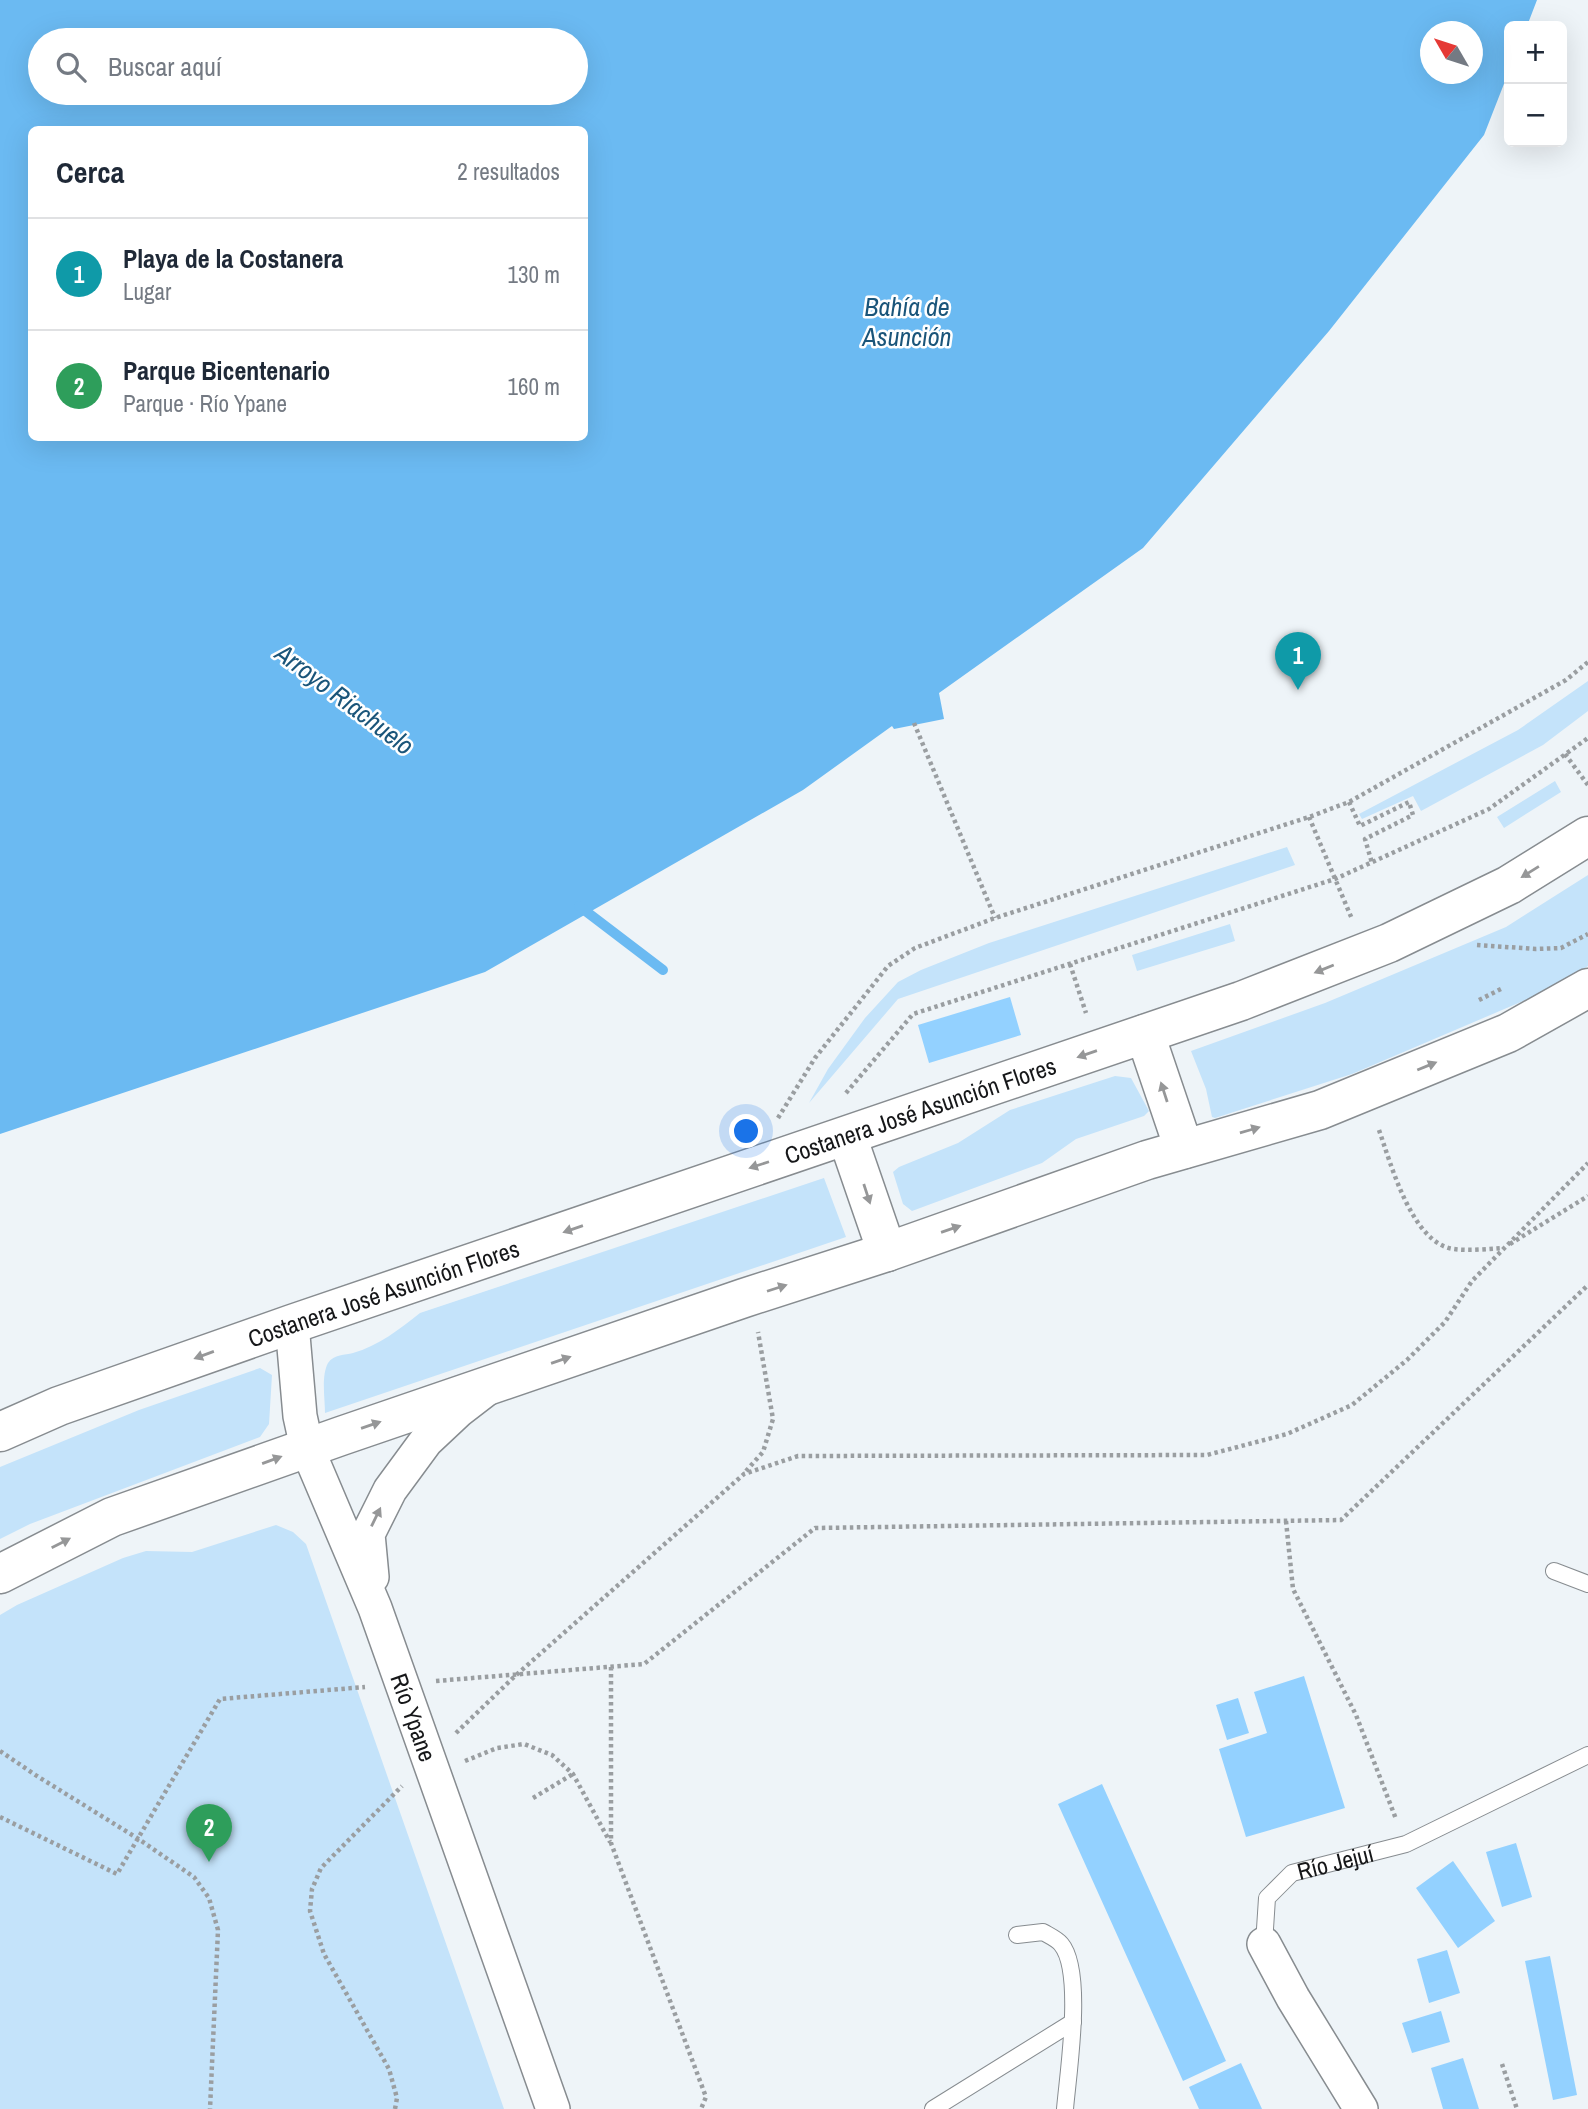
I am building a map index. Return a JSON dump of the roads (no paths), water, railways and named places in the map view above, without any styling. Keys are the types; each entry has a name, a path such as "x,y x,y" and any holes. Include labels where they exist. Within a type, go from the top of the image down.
{"highway":[{"name":"Costanera José Asunción Flores","path":"0,1432 58,1406 750,1168 842,1119 1145,1034 1241,1002 1389,943 1509,885 1588,836"},
{"path":"0,1574 112,1517 307,1448 1184,1149 1320,1110 1508,1033 1588,988"},
{"path":"1145,1034 1184,1149"},
{"path":"842,1119 887,1252"}],"street":[{"name":"Río Ypane","path":"292,1324 300,1416 307,1448 375,1608 553,2109"},
{"path":"375,1608 368,1534 390,1490 426,1441 458,1411 496,1382"},
{"name":"Río Jejuí","path":"1264,1944 1293,1998 1362,2109"}],"lane":[{"path":"1554,1571 1588,1584"},
{"name":"Río Jejuí","path":"1264,1944 1267,1898 1292,1873 1406,1844 1588,1755"},
{"path":"1017,1935 1043,1932 1061,1944 1073,1973 1073,2022 1065,2109"},
{"path":"933,2109 1073,2022"}],"water":[{"name":"Bahía de Asunción","path":"0,0 1537,0 1529,21 1504,21 1504,84 1484,135 1329,331 1143,548 939,693 944,719 894,729 892,726 803,790 485,972 0,1134"}],"waterway":[{"name":"Arroyo Riachuelo","path":"579,906 663,970"}],"place":[{"name":"Playa de la Costanera","path":"1298,690"},
{"name":"Parque Bicentenario","path":"209,1862"}]}
